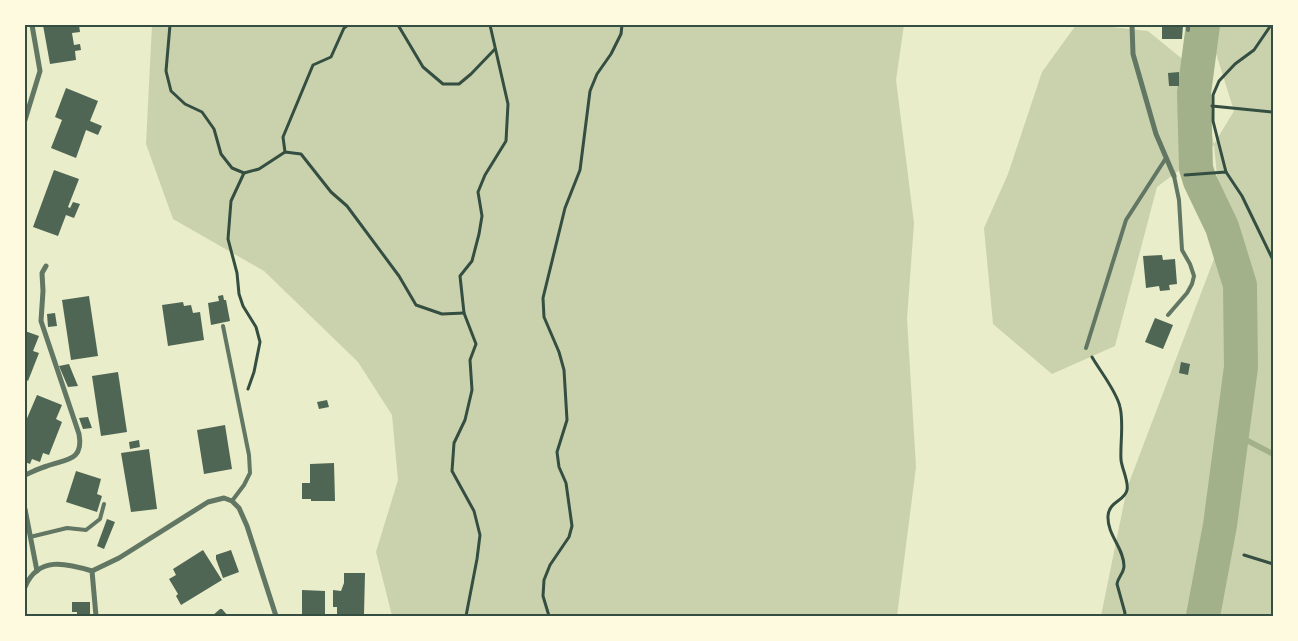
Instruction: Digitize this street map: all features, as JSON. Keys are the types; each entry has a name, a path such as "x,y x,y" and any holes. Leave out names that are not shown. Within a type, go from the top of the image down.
{"street":[{"path":"25,120 40,71 32,25"},
{"path":"1132,25 1133,54 1156,134 1174,176"},
{"path":"25,475 73,459 81,444 41,321 42,272 46,266"},
{"path":"25,587 32,575 51,565 61,563 92,572 119,558 208,502 224,498 232,501 239,508 248,526 276,616"},
{"path":"25,509 37,571"},
{"path":"92,572 96,616"}],"lane":[{"path":"1086,348 1126,220 1166,158"},
{"path":"1168,314 1187,293 1194,276 1182,250 1180,200 1174,176"},
{"path":"223,326 249,456 250,473 232,501"},
{"path":"30,537 67,528 86,530 100,519 104,504"}],"path":[{"path":"170,25 166,71 171,91 185,104 202,112 214,129 221,154 232,168 244,173 259,169 285,152 300,154 332,192 347,206 399,276 416,304 442,314 464,314"},
{"path":"285,152 284,137 313,65 332,57 344,28 348,25"},
{"path":"398,25 423,67 443,84 459,84 496,49"},
{"path":"466,616 478,559 480,535 474,511 452,471 454,443 465,420 472,390 470,360 476,344 464,314 460,276 472,261 479,234 482,216 478,192 485,175 506,141 508,104 490,25"},
{"path":"549,616 543,596 544,580 550,565 569,537 572,526 566,483 559,467 557,452 567,420 564,370 559,352 544,316 543,298 565,208 580,170 590,91 597,74 612,54 621,34 622,25"},
{"path":"1272,25 1254,50 1235,64 1219,81 1213,96 1212,106 1213,121 1226,172 1242,196 1273,260"},
{"path":"1212,106 1273,112"},
{"path":"1196,174 1226,172"},
{"path":"239,405 247,392 254,372 260,342 256,327 243,306 239,294 228,239 231,201 244,173"},
{"path":"1086,348 1120,406 1122,471 1127,483 1127,490 1124,496 1112,505 1108,515 1110,531 1117,541 1124,564 1124,570 1117,584 1125,613 1124,616"},
{"path":"1244,556 1273,564"}],"green space":[{"path":"152,25 904,25 896,80 914,223 907,319 916,467 897,616 392,616 376,552 398,480 392,415 358,362 264,271 173,219 146,144"},
{"path":"1076,25 1148,31 1197,71 1214,144 1234,111 1215,50 1194,25 1273,25 1273,616 1101,616 1127,488 1217,251 1222,227 1214,145 1196,168 1182,168 1157,187 1115,346 1052,374 993,324 984,228 1008,174 1042,72"}],"building":[{"path":"43,25 79,25 80,32 72,33 74,45 80,44 81,50 75,51 76,60 50,64"},
{"path":"1162,25 1183,25 1182,39 1162,39"},
{"path":"1179,72 1179,86 1169,86 1168,73"},
{"path":"66,88 98,101 90,121 102,126 98,135 86,130 76,158 51,148 62,120 55,117"},
{"path":"54,170 79,179 68,207 70,208 73,202 80,204 74,218 66,215 58,236 33,227"},
{"path":"1162,255 1163,260 1175,259 1177,284 1169,285 1170,290 1160,291 1159,286 1146,288 1143,256"},
{"path":"223,295 224,300 226,300 230,321 211,325 208,303 219,301 218,296"},
{"path":"89,296 98,356 71,360 62,300"},
{"path":"183,302 184,306 191,305 193,313 200,312 204,340 168,346 162,305"},
{"path":"55,313 57,326 48,327 47,314"},
{"path":"1155,318 1173,325 1163,349 1145,342"},
{"path":"25,331 39,336 33,351 39,353 28,381 25,379"},
{"path":"1181,362 1190,364 1188,375 1179,373"},
{"path":"69,364 78,386 68,387 59,366"},
{"path":"118,372 127,432 101,436 92,376"},
{"path":"37,395 62,405 56,419 62,422 49,455 43,453 40,462 32,459 30,464 25,462 25,423"},
{"path":"327,400 329,407 319,409 317,402"},
{"path":"88,417 92,428 83,429 79,418"},
{"path":"225,425 232,469 204,474 197,430"},
{"path":"139,440 140,447 130,449 129,442"},
{"path":"149,449 157,509 131,512 121,453"},
{"path":"334,463 335,501 302,499 302,483 310,483 310,464"},
{"path":"76,471 101,479 97,494 102,496 97,512 66,502"},
{"path":"107,519 115,522 104,549 97,546"},
{"path":"203,550 222,580 181,605 176,596 178,594 169,579 176,575 173,569"},
{"path":"231,550 239,572 223,578 216,555"},
{"path":"344,573 365,573 364,614 337,616 337,607 333,607 333,590 341,591 344,583"},
{"path":"302,590 325,591 325,616 302,616"},
{"path":"72,602 90,602 90,616 77,616 77,612 72,612"},
{"path":"220,609 228,616 212,616"}],"waterway":[{"path":"1203,25 1194,93 1196,168 1200,181 1222,227 1240,285 1241,367 1220,525 1203,616"},
{"path":"1231,432 1273,454"}]}
